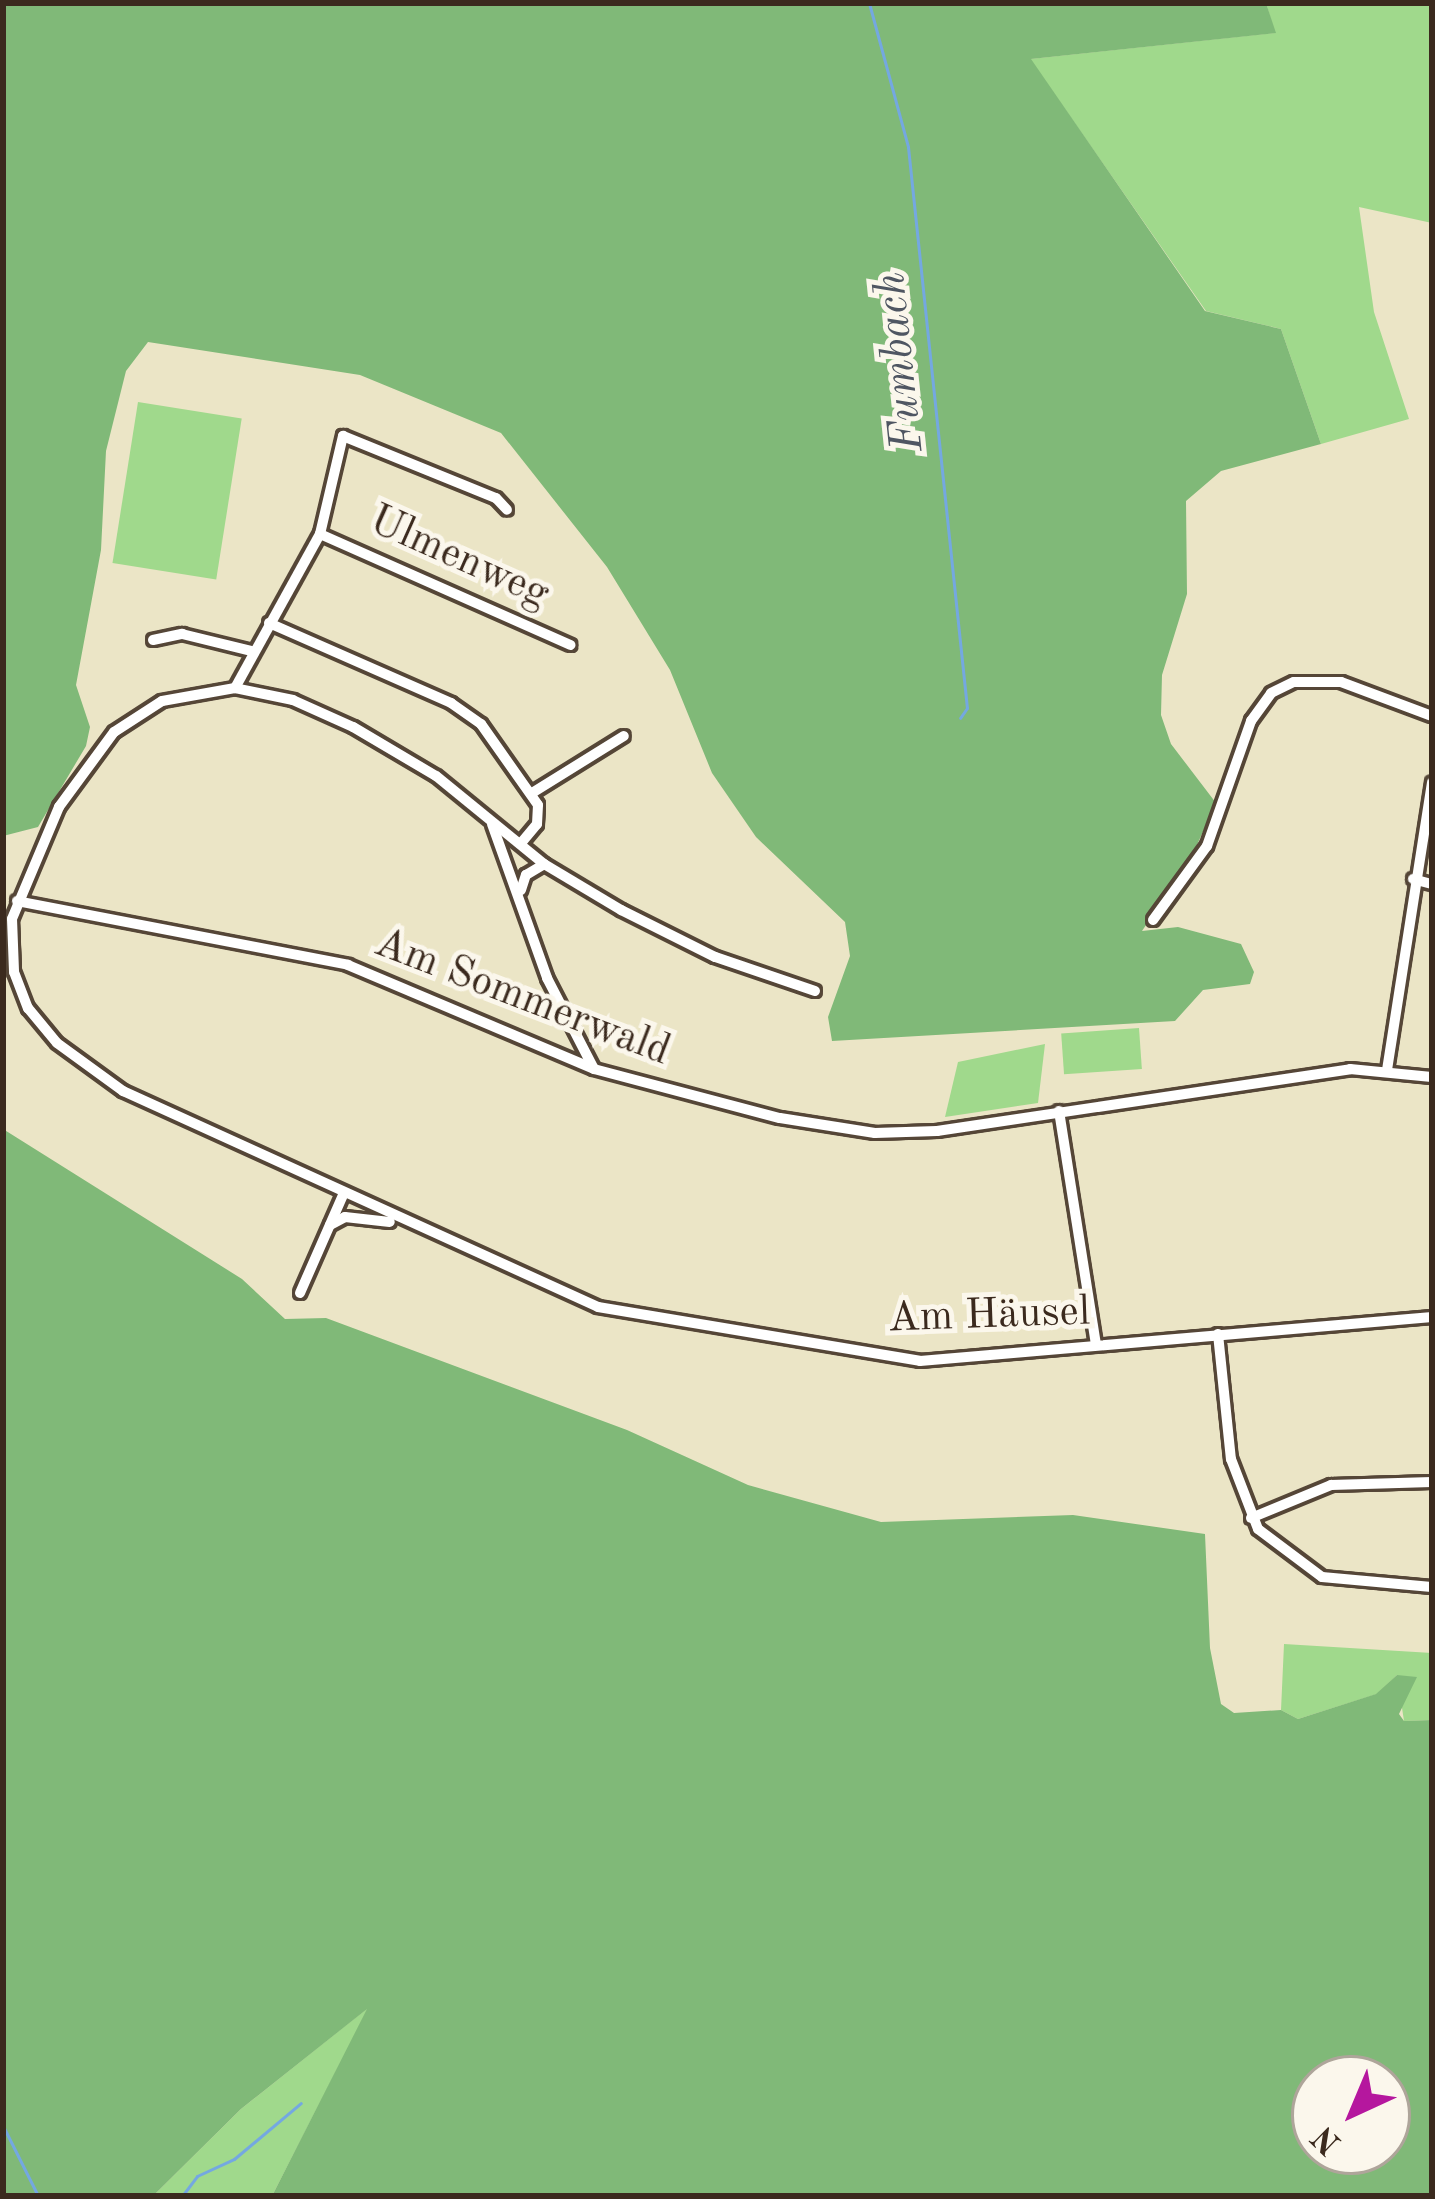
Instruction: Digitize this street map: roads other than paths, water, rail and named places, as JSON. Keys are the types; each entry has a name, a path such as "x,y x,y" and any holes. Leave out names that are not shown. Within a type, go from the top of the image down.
{"street":[{"path":"236,688 320,534 335,449 346,434 496,498 508,510"},
{"name":"Ulmenweg","path":"320,534 571,645"},
{"path":"269,623 469,714 532,793 539,818 520,844"},
{"path":"153,640 182,634 253,651"},
{"path":"1154,920 1207,846 1251,721 1271,693 1294,682 1341,682 1432,716"},
{"path":"16,902 59,807 114,732 162,701 236,688 292,700 352,727 488,818 544,864 682,943 815,991"},
{"path":"532,793 624,736"},
{"path":"1387,1070 1413,879 1432,783"},
{"path":"488,818 520,890 547,978 594,1069"},
{"path":"520,890 526,875 544,864"},
{"path":"1413,879 1432,884"},
{"name":"Am Sommerwald","path":"16,902 349,965 594,1069 759,1113 875,1133 1387,1070 1432,1077"},
{"name":"Am Häusel","path":"16,902 14,972 28,1008 57,1043 150,1106 598,1306 888,1357 1096,1346 1432,1317"},
{"path":"1059,1111 1096,1346"},
{"path":"299,1294 343,1195"},
{"name":"Am Häusel","path":"330,1225 365,1216 422,1231"},
{"path":"1218,1334 1231,1459 1251,1518 1283,1553 1322,1577 1432,1587"},
{"path":"1251,1518 1331,1485 1432,1482"}],"waterway":[{"name":"Fumbach","path":"869,3 908,147 967,708 960,718"},
{"path":"182,2196 197,2176 234,2159 301,2103"},
{"path":"3,2126 38,2196"}]}
